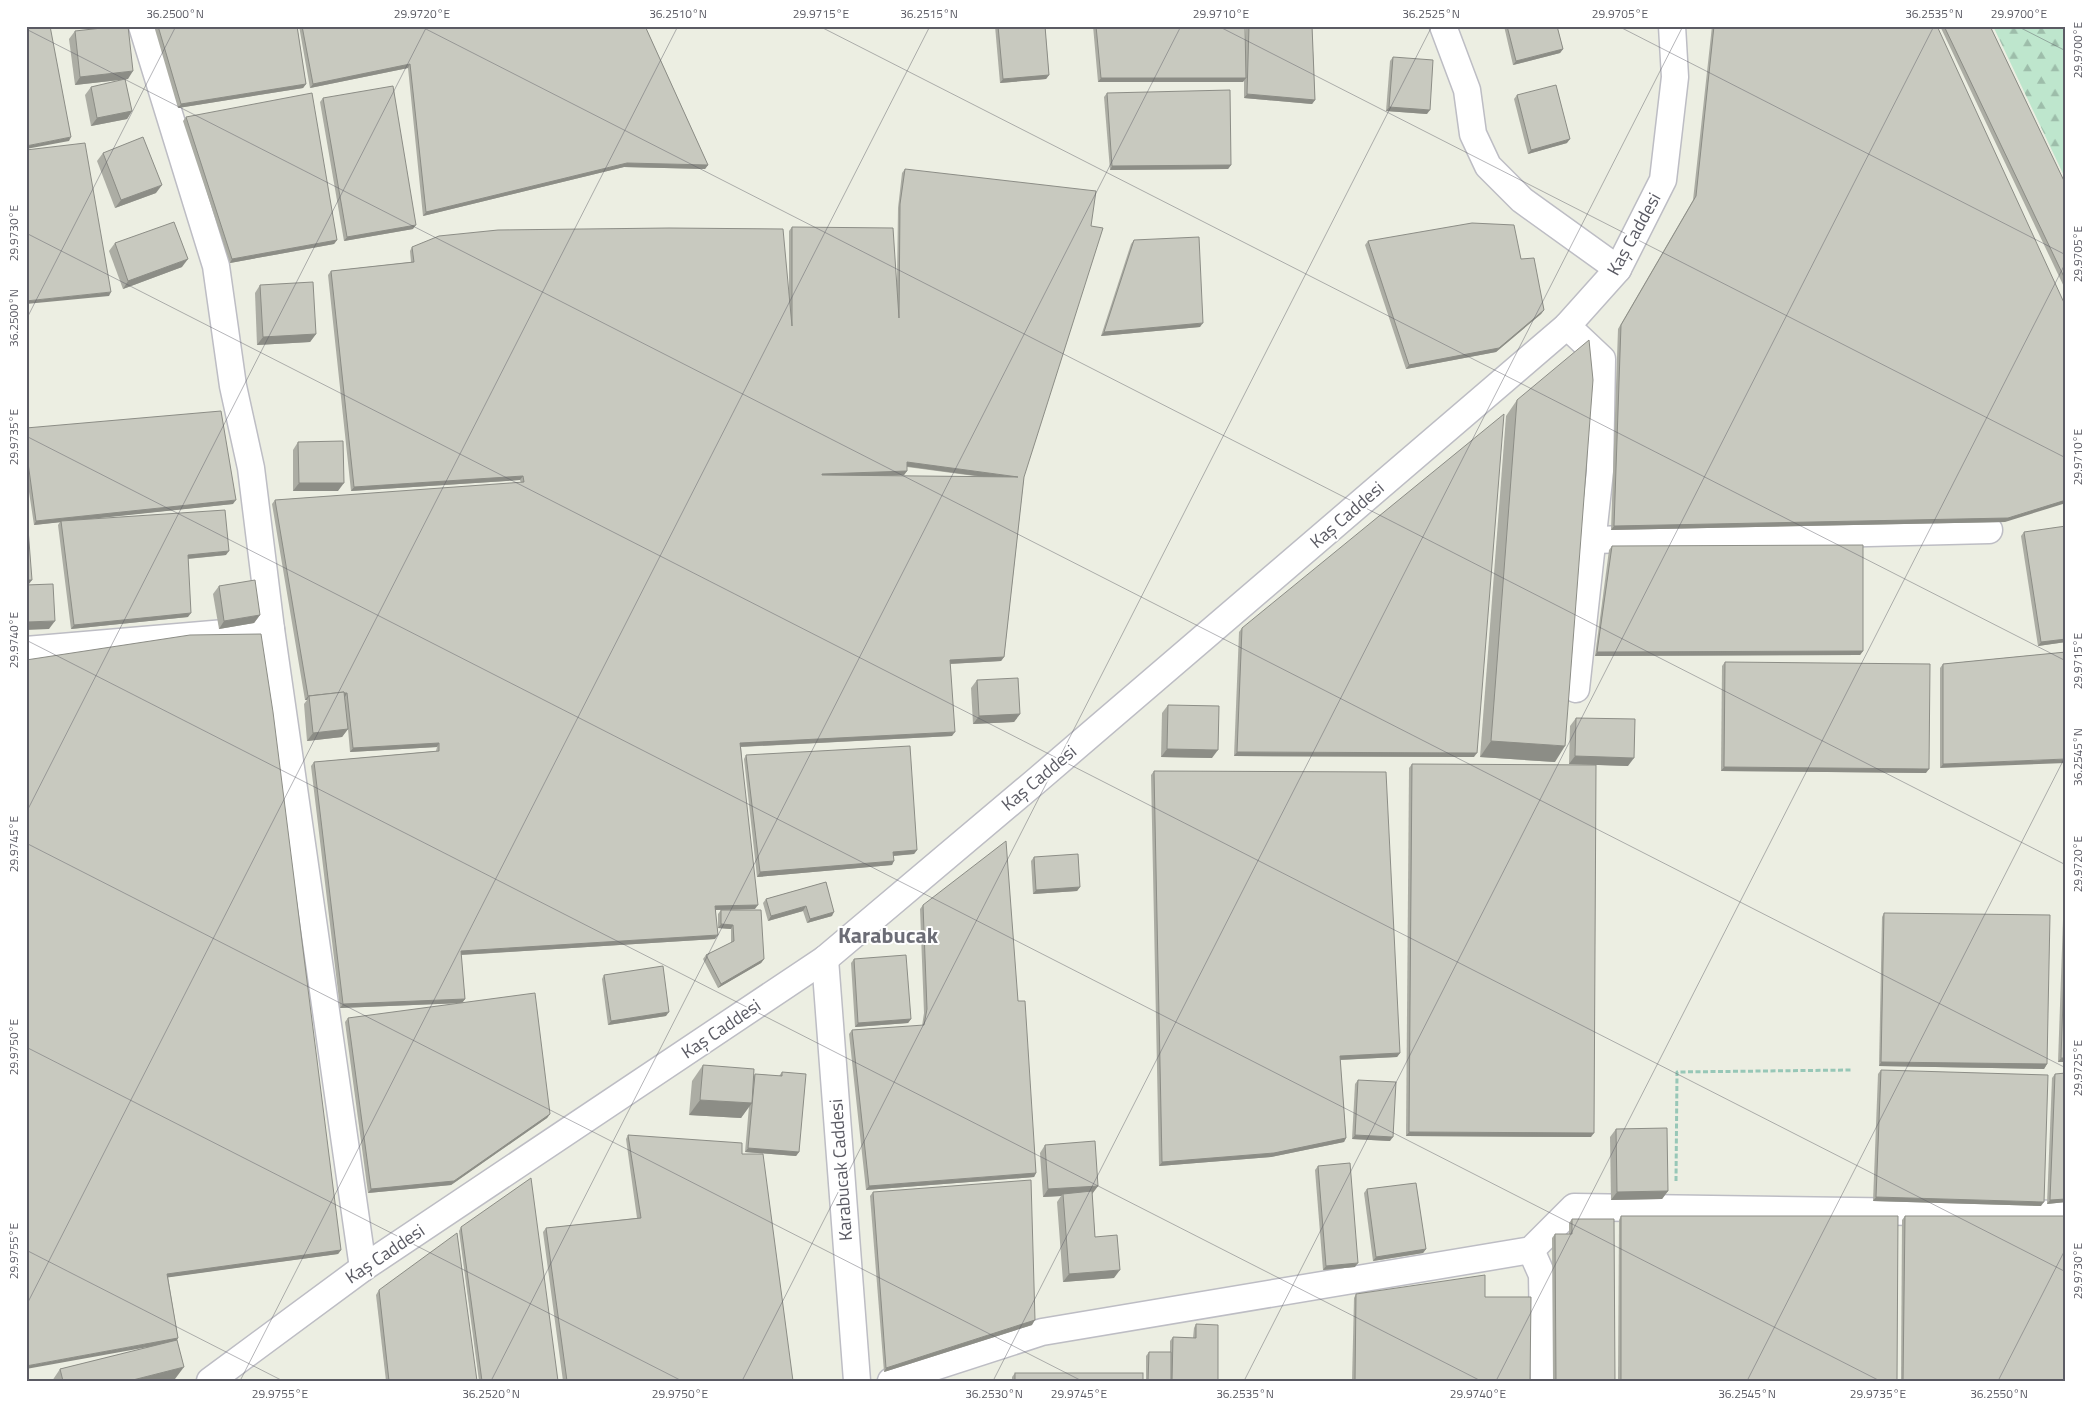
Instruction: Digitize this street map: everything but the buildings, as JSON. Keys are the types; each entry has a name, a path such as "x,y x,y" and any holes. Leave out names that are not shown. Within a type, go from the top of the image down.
{"street":[{"path":"142,26 216,266 234,386 251,468 271,629 363,1268"},
{"path":"1443,26 1467,90 1473,134 1488,166 1522,200 1618,269"},
{"name":"Kaş Caddesi","path":"210,1381 363,1268 825,959 1028,788 1567,326 1618,269 1663,180 1675,77 1672,26"},
{"path":"1567,326 1602,359 1600,471 1576,689"},
{"path":"1592,540 1989,530"},
{"path":"26,650 271,629"},
{"name":"Karabucak Caddesi","path":"825,959 857,1381"},
{"path":"891,1381 1042,1332 1531,1250 1574,1207 2066,1214"},
{"path":"1531,1250 1542,1275 1544,1381"}],"path":[{"path":"1676,1208 1676,1072 1851,1070"}],"green space":[{"path":"1993,26 2066,26 2066,180"}],"district":[{"name":"Karabucak","path":"888,935"}]}
